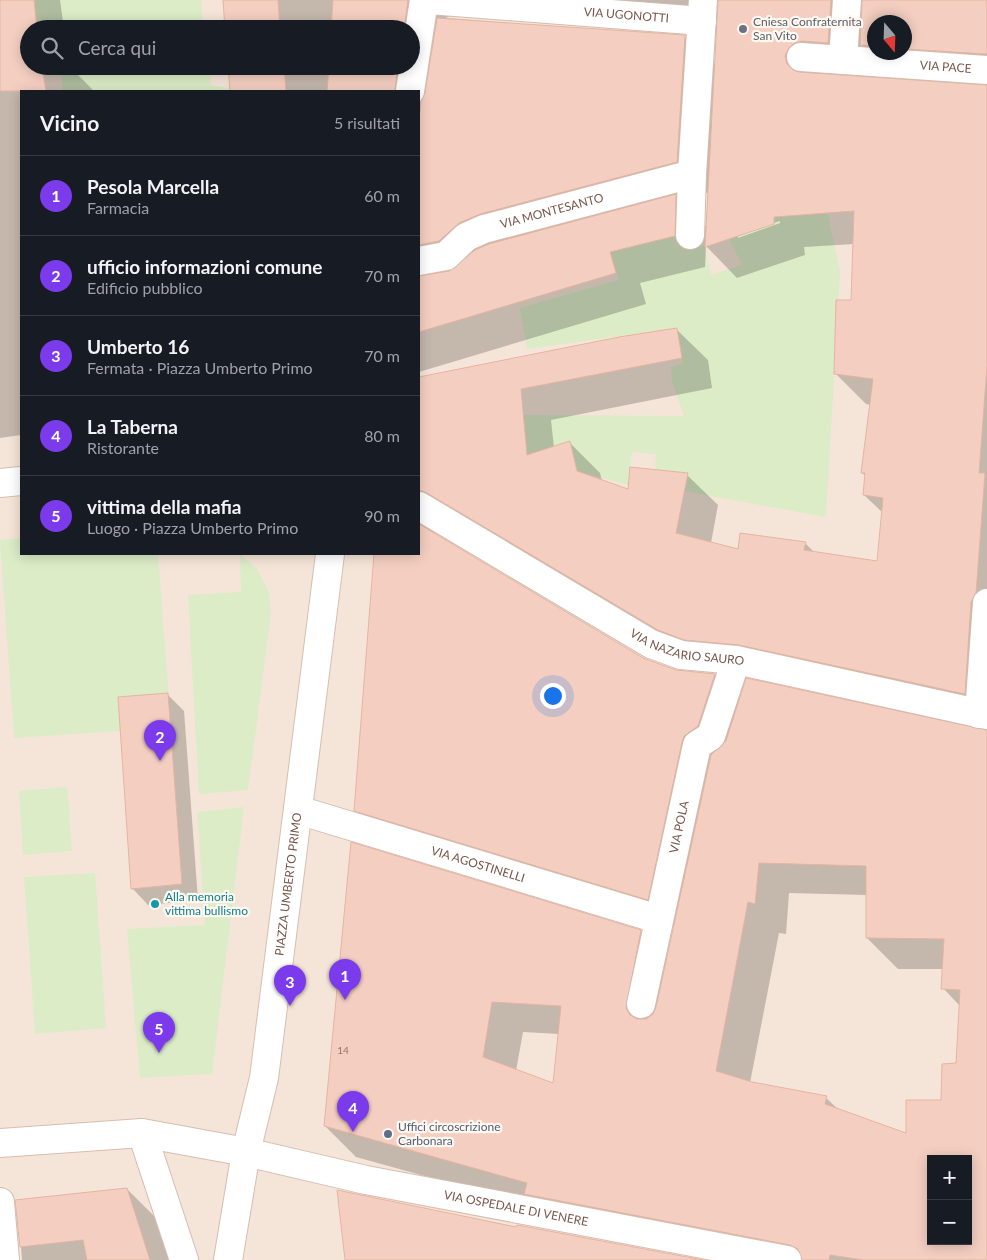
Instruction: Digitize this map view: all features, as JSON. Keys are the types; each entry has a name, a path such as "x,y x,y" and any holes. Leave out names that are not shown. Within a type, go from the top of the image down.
{"street":[{"path":"420,26 424,0"},
{"name":"VIA UGONOTTI","path":"429,0 703,11 692,174 690,235"},
{"path":"843,60 847,0"},
{"name":"VIA PACE","path":"801,57 987,70"},
{"path":"410,90 412,75"},
{"name":"VIA MONTESANTO","path":"420,261 446,256 466,237 484,229 692,174"},
{"path":"0,484 20,481"},
{"name":"VIA NAZARIO SAURO","path":"420,507 651,644 681,655 736,660 983,714"},
{"name":"PIAZZA UMBERTO PRIMO","path":"228,1260 246,1152 264,1078 298,810 323,561"},
{"path":"983,714 987,603"},
{"name":"VIA POLA","path":"641,1004 698,745 711,736 736,660"},
{"name":"VIA AGOSTINELLI","path":"298,810 658,920"},
{"path":"142,1133 184,1260"},
{"path":"0,1143 142,1133 246,1152"},
{"name":"VIA OSPEDALE DI VENERE","path":"246,1152 366,1180 788,1260"},
{"path":"0,1202 6,1260"}],"shaded area":[{"path":"0,0 987,0 987,1260 0,1260"}],"green space":[{"path":"34,0 201,0 203,20 36,20"},
{"path":"62,75 210,75 211,85 240,90 62,90"},
{"path":"778,197 826,205 840,272 826,517 684,491 655,470 656,454 632,452 628,485 577,471 569,441 519,458 523,432 523,415 684,416 672,381 671,367 683,364 677,328 527,349 520,308 619,280 610,252 649,227 676,219 683,249 704,245 711,275 742,265 729,239 774,224"},
{"path":"20,538 20,555 158,555 169,701 168,693 120,731 14,738 0,540"},
{"path":"240,555 257,569 269,592 271,613 248,790 199,794 188,595 241,592"},
{"path":"67,787 72,851 23,855 19,791"},
{"path":"244,807 212,1074 140,1078 127,929 205,925 197,812"},
{"path":"95,873 106,1028 35,1034 24,877"}],"building":[{"path":"0,0 34,0 36,20 20,20 20,75 43,75 46,90 0,91"},
{"path":"223,0 278,0 279,20 224,20"},
{"path":"333,0 408,0 405,20 332,20"},
{"path":"718,0 831,0 828,43 802,41 794,43 788,49 785,56 787,64 793,70 799,72 987,85 987,366 979,473 985,473 976,593 971,602 965,694 739,645 684,640 658,630 420,490 420,377 619,337 677,328 682,358 521,389 527,455 570,441 577,471 628,489 630,467 688,473 676,533 738,549 740,533 806,542 804,550 877,561 883,498 863,495 865,473 861,473 873,379 834,374 836,300 851,300 854,211 774,217 774,224 705,247"},
{"path":"862,0 987,0 987,54 912,49 912,15 867,15 867,46 860,45"},
{"path":"437,18 685,35 677,162 480,214 459,223 439,241 420,245 420,110 421,101 425,93"},
{"path":"229,75 285,75 286,90 230,90"},
{"path":"328,75 397,75 395,90 327,90"},
{"path":"676,194 675,236 610,252 616,273 420,332 420,276 449,271 475,250 489,244"},
{"path":"420,525 643,658 676,670 715,674 698,726 684,736 682,742 648,900 354,811 374,555 420,555"},
{"path":"746,678 987,730 987,1260 863,1260 830,1255 829,1260 802,1260 798,1249 790,1245 524,1194 527,1183 324,1126 351,842 641,930 626,1008 630,1015 637,1019 646,1019 653,1014 656,1007 711,755 726,741","holes":["759,863 866,866 866,938 944,939 941,989 960,990 956,1063 942,1064 941,1100 906,1100 906,1133 825,1104 827,1096 752,1082 716,1071 748,902 755,904","492,1002 561,1006 553,1083 483,1057"]},
{"path":"168,693 182,884 131,889 118,697"},
{"path":"127,1188 150,1260 87,1260 83,1240 20,1247 15,1200"},
{"path":"337,1190 516,1227 517,1225 703,1260 345,1260"}],"place":[{"name":"Cniesa Confraternita San Vito","path":"743,29"},
{"name":"ufficio informazioni comune","path":"160,761"},
{"name":"Alla memoria vittima bullismo","path":"155,904"},
{"name":"Pesola Marcella","path":"345,1000"},
{"name":"Umberto 16","path":"290,1006"},
{"name":"vittima della mafia","path":"159,1053"},
{"name":"La Taberna","path":"353,1132"},
{"name":"Uffici circoscrizione Carbonara","path":"388,1134"}]}
